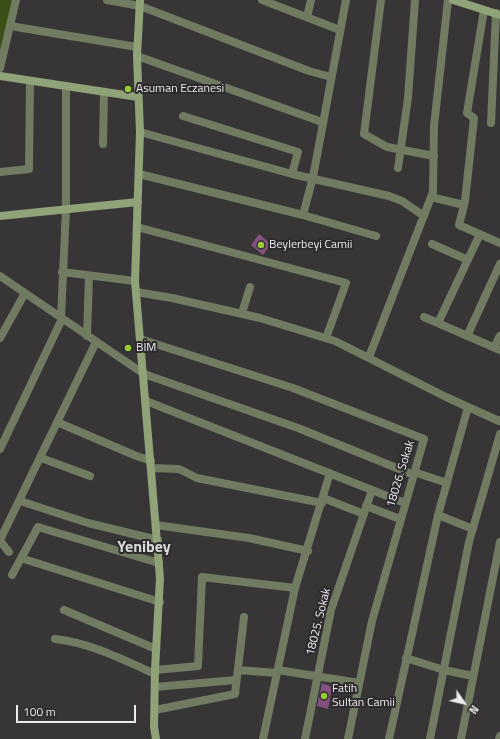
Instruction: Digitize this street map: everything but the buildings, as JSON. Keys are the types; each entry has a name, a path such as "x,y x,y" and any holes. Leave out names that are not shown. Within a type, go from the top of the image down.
{"main road":[{"path":"453,0 498,14"},
{"path":"140,3 137,47 140,132 134,281 144,374 158,540 160,602 155,672 154,727 156,739"},
{"path":"0,76 138,97"},
{"path":"0,216 138,202"}],"street":[{"path":"0,68 16,0"},
{"path":"107,0 140,3 309,71 331,77"},
{"path":"262,0 340,30"},
{"path":"307,17 311,0"},
{"path":"303,215 313,177 322,122 346,0"},
{"path":"381,0 364,134 386,147 434,156"},
{"path":"398,168 408,98 414,0"},
{"path":"369,357 433,192 434,126 448,0"},
{"path":"484,10 467,113 474,118 464,205 459,225 500,243"},
{"path":"492,123 498,14"},
{"path":"10,26 137,47"},
{"path":"137,56 322,122"},
{"path":"0,172 29,169 30,80"},
{"path":"0,449 61,319 66,209 66,86"},
{"path":"103,144 104,92"},
{"path":"183,116 298,152 292,174"},
{"path":"140,132 292,174 313,177 389,196 402,201 424,216"},
{"path":"139,174 303,215 376,236"},
{"path":"431,198 464,205"},
{"path":"137,227 346,283 326,338"},
{"path":"438,323 480,234"},
{"path":"432,244 468,260"},
{"path":"467,336 500,264"},
{"path":"62,272 134,281"},
{"path":"0,276 61,319 144,374 298,428 414,474 447,483"},
{"path":"87,336 89,276"},
{"path":"242,313 250,287"},
{"path":"136,292 242,313 326,338 369,357 500,422"},
{"path":"0,338 25,293"},
{"path":"424,317 497,349 500,336"},
{"name":"18026. Sokak","path":"140,339 293,388 424,439 372,621 348,739"},
{"path":"10,552 0,540 96,342"},
{"path":"146,400 405,503"},
{"path":"389,739 438,515 468,407"},
{"path":"57,422 152,464 178,470 197,478 322,500 400,519"},
{"path":"430,739 473,529 498,446 500,434"},
{"path":"41,458 90,476"},
{"path":"264,739 296,588 330,473"},
{"name":"18025. Sokak","path":"305,739 331,610 372,490"},
{"path":"20,501 88,524 158,540"},
{"path":"438,515 473,529"},
{"path":"156,525 249,538 308,550"},
{"path":"12,575 38,527 159,563"},
{"path":"461,739 500,542"},
{"path":"27,560 160,602"},
{"path":"55,639 75,641 155,672 198,666 202,577 296,588"},
{"path":"64,610 156,650"},
{"path":"155,710 235,694 244,617"},
{"path":"406,658 444,670 473,676"},
{"path":"238,670 277,672 359,683"},
{"path":"155,687 236,680"}],"green space":[{"path":"0,0 13,0 0,51"}],"place":[{"name":"Asuman Eczanesi","path":"128,89"},
{"name":"Beylerbeyi Camii","path":"261,245"},
{"name":"BİM","path":"128,348"},
{"name":"Fatih Sultan Camii","path":"324,696"}],"district":[{"name":"Yenibey","path":"144,548"}]}
